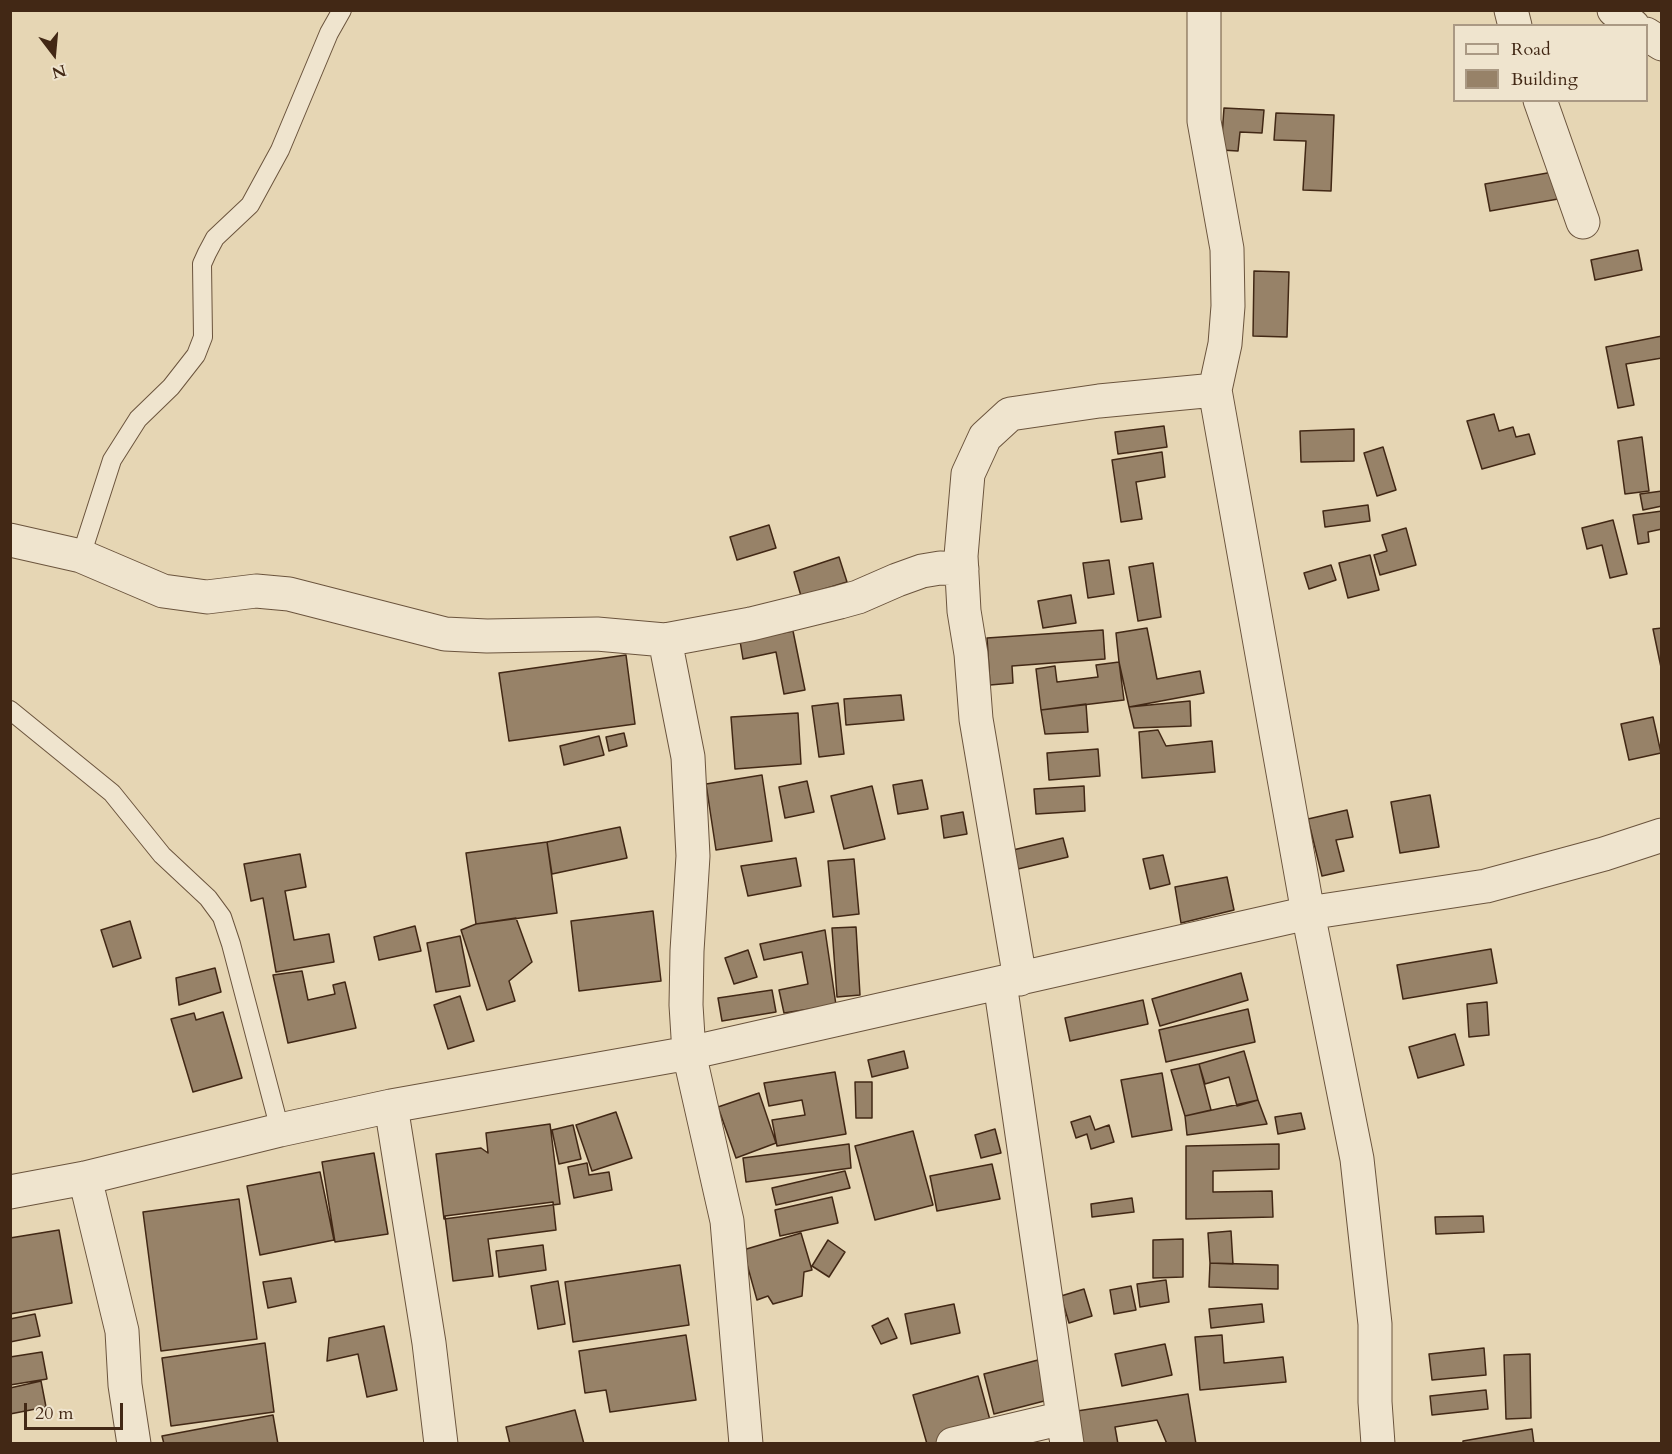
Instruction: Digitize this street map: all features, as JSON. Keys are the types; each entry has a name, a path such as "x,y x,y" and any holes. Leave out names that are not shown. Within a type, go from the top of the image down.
{"street":[{"path":"1204,10 1204,121 1227,249 1228,306 1225,344 1215,390 1308,913 1357,1159 1375,1324 1375,1402 1378,1443"},
{"path":"1614,10 1631,24"},
{"path":"1648,35 1662,44"},
{"path":"1541,102 1583,222"},
{"path":"953,1443 1065,1431 964,611 961,556 968,474 985,437 1010,414 1099,401 1215,390"},
{"path":"10,540 81,556 163,591 207,597 256,591 289,594 445,634 597,634 665,640 751,624 829,605 858,597 922,572 940,568 962,569"},
{"path":"665,640 688,757 693,856 687,983 689,1053 727,1221 746,1443"},
{"path":"10,1192 85,1178 280,1130 391,1106 689,1053 1308,913 1486,886 1604,854 1662,835"},
{"path":"391,1106 429,1343 441,1443"},
{"path":"85,1178 122,1331 125,1385 134,1443"}],"lane":[{"path":"81,556 112,460 138,419 171,387 196,355 203,337 202,264 215,238 250,205 280,150 329,33 342,10"},
{"path":"10,710 112,793 162,855 208,898 222,917 280,1130"}],"building":[{"path":"1224,108 1264,110 1262,133 1240,132 1238,151 1221,150"},
{"path":"1276,113 1334,115 1331,191 1303,190 1306,141 1274,140"},
{"path":"1553,172 1558,199 1490,211 1485,184"},
{"path":"1638,250 1642,270 1595,280 1591,260"},
{"path":"1254,271 1289,272 1287,337 1253,336"},
{"path":"1662,336 1662,358 1626,364 1634,405 1618,408 1606,347"},
{"path":"1494,414 1499,431 1513,427 1516,437 1529,434 1535,454 1482,469 1467,421"},
{"path":"1164,426 1167,447 1118,454 1115,432"},
{"path":"1354,429 1354,461 1301,462 1300,431"},
{"path":"1642,437 1649,491 1625,494 1618,441"},
{"path":"1383,447 1396,490 1377,496 1364,453"},
{"path":"1162,452 1165,477 1136,482 1142,519 1121,522 1112,460"},
{"path":"1662,491 1662,506 1643,510 1640,494"},
{"path":"1368,505 1370,521 1325,527 1323,511"},
{"path":"1662,511 1662,529 1648,532 1649,542 1638,544 1633,515"},
{"path":"1613,520 1627,574 1610,578 1602,545 1587,549 1582,528"},
{"path":"769,525 776,548 737,560 730,537"},
{"path":"1406,528 1416,565 1380,575 1374,555 1387,551 1382,535"},
{"path":"1370,555 1379,590 1348,598 1339,563"},
{"path":"839,557 847,582 801,596 794,572"},
{"path":"1109,560 1114,594 1088,598 1083,563"},
{"path":"1153,563 1161,617 1138,621 1129,567"},
{"path":"1331,565 1336,580 1309,589 1304,573"},
{"path":"1071,595 1076,623 1043,628 1038,601"},
{"path":"1147,628 1157,679 1200,671 1204,693 1129,707 1119,662 1116,633"},
{"path":"1662,628 1662,672 1653,629"},
{"path":"1103,630 1105,659 1012,666 1013,683 990,685 987,638"},
{"path":"793,631 805,690 784,694 776,652 743,659 740,641"},
{"path":"626,655 635,724 509,741 499,673"},
{"path":"1119,662 1124,700 1041,710 1036,669 1055,666 1057,682 1098,677 1096,665"},
{"path":"901,695 904,720 846,725 844,699"},
{"path":"1190,701 1191,726 1134,728 1129,707"},
{"path":"838,703 844,754 819,757 812,706"},
{"path":"1086,704 1088,732 1045,734 1041,710"},
{"path":"798,713 801,764 735,769 731,717"},
{"path":"1653,717 1661,753 1629,760 1621,724"},
{"path":"1158,730 1166,746 1212,741 1215,772 1142,778 1139,732"},
{"path":"624,733 627,746 609,751 606,737"},
{"path":"599,736 604,755 564,765 560,746"},
{"path":"1098,749 1100,776 1049,780 1047,753"},
{"path":"762,775 772,841 716,850 706,784"},
{"path":"922,780 928,809 898,814 893,785"},
{"path":"807,781 814,812 785,818 779,787"},
{"path":"872,786 885,839 844,849 831,796"},
{"path":"1084,786 1085,811 1036,814 1034,789"},
{"path":"1430,795 1439,847 1400,853 1391,802"},
{"path":"1347,810 1353,837 1336,840 1344,871 1322,876 1308,819"},
{"path":"963,812 967,834 944,838 941,816"},
{"path":"620,827 627,858 552,874 547,842"},
{"path":"1063,838 1068,857 1018,869 1013,850"},
{"path":"547,842 557,913 476,924 466,853"},
{"path":"300,854 306,887 285,891 294,940 329,934 334,962 276,972 263,898 251,901 244,864"},
{"path":"1163,855 1170,884 1150,889 1143,859"},
{"path":"796,858 801,886 748,896 741,866"},
{"path":"854,859 859,914 833,917 828,861"},
{"path":"1227,877 1234,910 1181,923 1175,887"},
{"path":"653,911 661,981 579,991 571,921"},
{"path":"516,918 532,962 509,981 515,1001 487,1010 461,930 476,924"},
{"path":"130,921 141,958 113,967 101,930"},
{"path":"415,926 421,951 379,960 374,937"},
{"path":"856,927 860,995 837,997 832,928"},
{"path":"825,930 836,1005 784,1013 779,990 808,984 802,952 764,960 760,944"},
{"path":"460,936 470,986 436,992 427,943"},
{"path":"1491,949 1497,983 1403,999 1397,965"},
{"path":"748,950 757,977 734,984 725,958"},
{"path":"215,968 221,992 179,1005 176,978"},
{"path":"302,971 308,1000 335,994 333,985 345,982 356,1028 288,1043 273,975"},
{"path":"1241,973 1248,1000 1160,1026 1152,999"},
{"path":"772,990 776,1012 722,1021 718,998"},
{"path":"460,996 474,1041 448,1049 434,1005"},
{"path":"1143,1000 1148,1024 1070,1041 1065,1018"},
{"path":"1487,1002 1489,1035 1469,1037 1467,1004"},
{"path":"1248,1009 1255,1042 1166,1062 1159,1030"},
{"path":"223,1012 242,1078 193,1092 171,1019 194,1013 196,1020"},
{"path":"1455,1034 1464,1065 1418,1078 1409,1047"},
{"path":"904,1051 908,1068 872,1077 868,1060"},
{"path":"1244,1051 1258,1100 1237,1106 1229,1077 1205,1084 1199,1064"},
{"path":"1199,1064 1211,1110 1185,1116 1171,1070"},
{"path":"835,1072 846,1134 777,1146 772,1120 805,1115 802,1100 769,1106 764,1083"},
{"path":"1162,1073 1172,1130 1132,1137 1121,1080"},
{"path":"855,1082 872,1082 872,1118 856,1118"},
{"path":"759,1093 776,1143 736,1158 718,1107"},
{"path":"1258,1100 1267,1124 1187,1135 1185,1116"},
{"path":"616,1112 632,1158 592,1171 576,1125"},
{"path":"1301,1113 1305,1129 1278,1134 1275,1117"},
{"path":"1090,1116 1095,1130 1109,1125 1114,1142 1091,1149 1087,1134 1076,1138 1071,1122"},
{"path":"550,1124 560,1204 444,1219 436,1154 481,1148 488,1153 486,1133"},
{"path":"573,1125 581,1159 559,1164 552,1130"},
{"path":"995,1129 1001,1153 981,1158 975,1135"},
{"path":"913,1131 933,1205 875,1220 855,1146"},
{"path":"849,1144 851,1168 746,1182 743,1158"},
{"path":"1279,1144 1279,1169 1213,1171 1213,1192 1272,1191 1273,1217 1186,1219 1186,1146"},
{"path":"374,1153 388,1234 335,1242 322,1162"},
{"path":"587,1163 589,1175 609,1172 612,1190 574,1198 568,1167"},
{"path":"992,1164 1000,1199 937,1211 930,1176"},
{"path":"845,1171 850,1188 776,1205 772,1188"},
{"path":"320,1172 334,1240 260,1255 247,1186"},
{"path":"832,1197 838,1223 780,1236 775,1210"},
{"path":"1132,1198 1134,1212 1092,1217 1091,1204"},
{"path":"239,1199 257,1339 161,1351 143,1212"},
{"path":"553,1202 556,1230 488,1239 493,1276 453,1281 445,1216"},
{"path":"1483,1216 1484,1232 1436,1234 1435,1217"},
{"path":"59,1230 72,1303 10,1314 10,1238"},
{"path":"1231,1231 1233,1264 1210,1263 1208,1233"},
{"path":"801,1233 812,1270 804,1272 802,1296 773,1304 768,1296 757,1300 743,1250"},
{"path":"1183,1239 1183,1277 1153,1278 1153,1240"},
{"path":"828,1240 845,1252 829,1277 812,1266"},
{"path":"543,1245 546,1270 499,1277 496,1251"},
{"path":"1210,1263 1278,1265 1278,1289 1209,1287"},
{"path":"680,1265 689,1325 573,1342 565,1282"},
{"path":"291,1278 296,1302 268,1308 263,1282"},
{"path":"1166,1280 1169,1302 1140,1307 1137,1284"},
{"path":"558,1281 565,1324 538,1329 531,1286"},
{"path":"1131,1286 1136,1310 1114,1314 1110,1290"},
{"path":"1084,1289 1092,1316 1069,1323 1061,1296"},
{"path":"954,1304 960,1333 911,1344 905,1314"},
{"path":"1262,1304 1264,1322 1211,1328 1209,1309"},
{"path":"35,1314 40,1336 10,1342 10,1319"},
{"path":"888,1318 897,1338 881,1344 872,1326"},
{"path":"384,1326 397,1390 367,1397 358,1354 327,1361 329,1338"},
{"path":"686,1335 696,1400 610,1412 606,1390 585,1393 579,1351"},
{"path":"1222,1335 1224,1363 1283,1357 1286,1382 1200,1390 1195,1337"},
{"path":"265,1343 274,1412 171,1426 162,1358"},
{"path":"1165,1344 1172,1375 1122,1386 1115,1354"},
{"path":"1484,1348 1486,1375 1432,1380 1429,1354"},
{"path":"42,1352 47,1379 10,1385 10,1357"},
{"path":"1530,1354 1531,1418 1506,1419 1504,1355"},
{"path":"1038,1360 1048,1400 994,1414 984,1374"},
{"path":"978,1376 993,1431 948,1444 927,1444 913,1395"},
{"path":"41,1381 46,1407 10,1414 10,1388"},
{"path":"1486,1390 1488,1409 1432,1415 1430,1396"},
{"path":"1188,1394 1196,1444 1167,1444 1157,1420 1115,1427 1118,1444 1082,1444 1077,1411"},
{"path":"575,1410 584,1444 510,1444 506,1427"},
{"path":"273,1415 278,1444 164,1444 162,1436"},
{"path":"1532,1429 1534,1444 1463,1444 1463,1441"}]}
